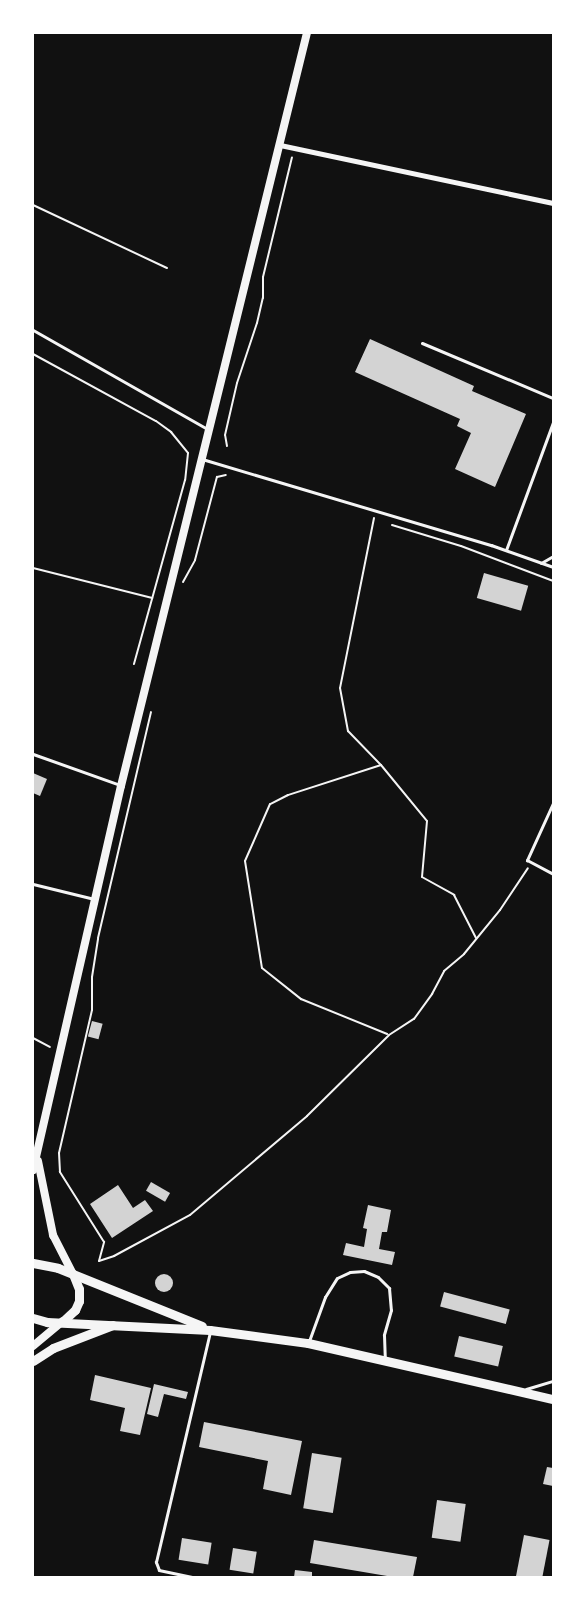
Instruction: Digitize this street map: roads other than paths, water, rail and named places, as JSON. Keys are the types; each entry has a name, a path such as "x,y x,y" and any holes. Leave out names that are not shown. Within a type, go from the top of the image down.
{"highway":[{"path":"33,1263 73,1274 210,1330"},
{"path":"62,1322 75,1310 79,1301 80,1289 73,1274"},
{"path":"33,1318 62,1322 118,1323 210,1330 308,1343 553,1399"},
{"path":"33,1361 53,1348 118,1323"}],"main road":[{"path":"33,1170 121,786 306,33"},
{"path":"37,1158 53,1235 73,1274"},
{"path":"33,1346 62,1322"}],"street":[{"path":"280,145 553,203"}],"lane":[{"path":"33,330 209,430"},
{"path":"422,343 553,398"},
{"path":"506,550 553,422"},
{"path":"202,459 376,510 553,567"},
{"path":"541,563 553,556"},
{"path":"33,754 121,786"},
{"path":"553,803 527,860 553,874"},
{"path":"33,884 95,900"},
{"path":"308,1343 319,1319 325,1297 337,1278 350,1272 364,1271 378,1277 389,1288 390,1310 384,1335 385,1360"},
{"path":"192,1577 159,1570 156,1562 210,1330"},
{"path":"520,1391 553,1381"}]}
